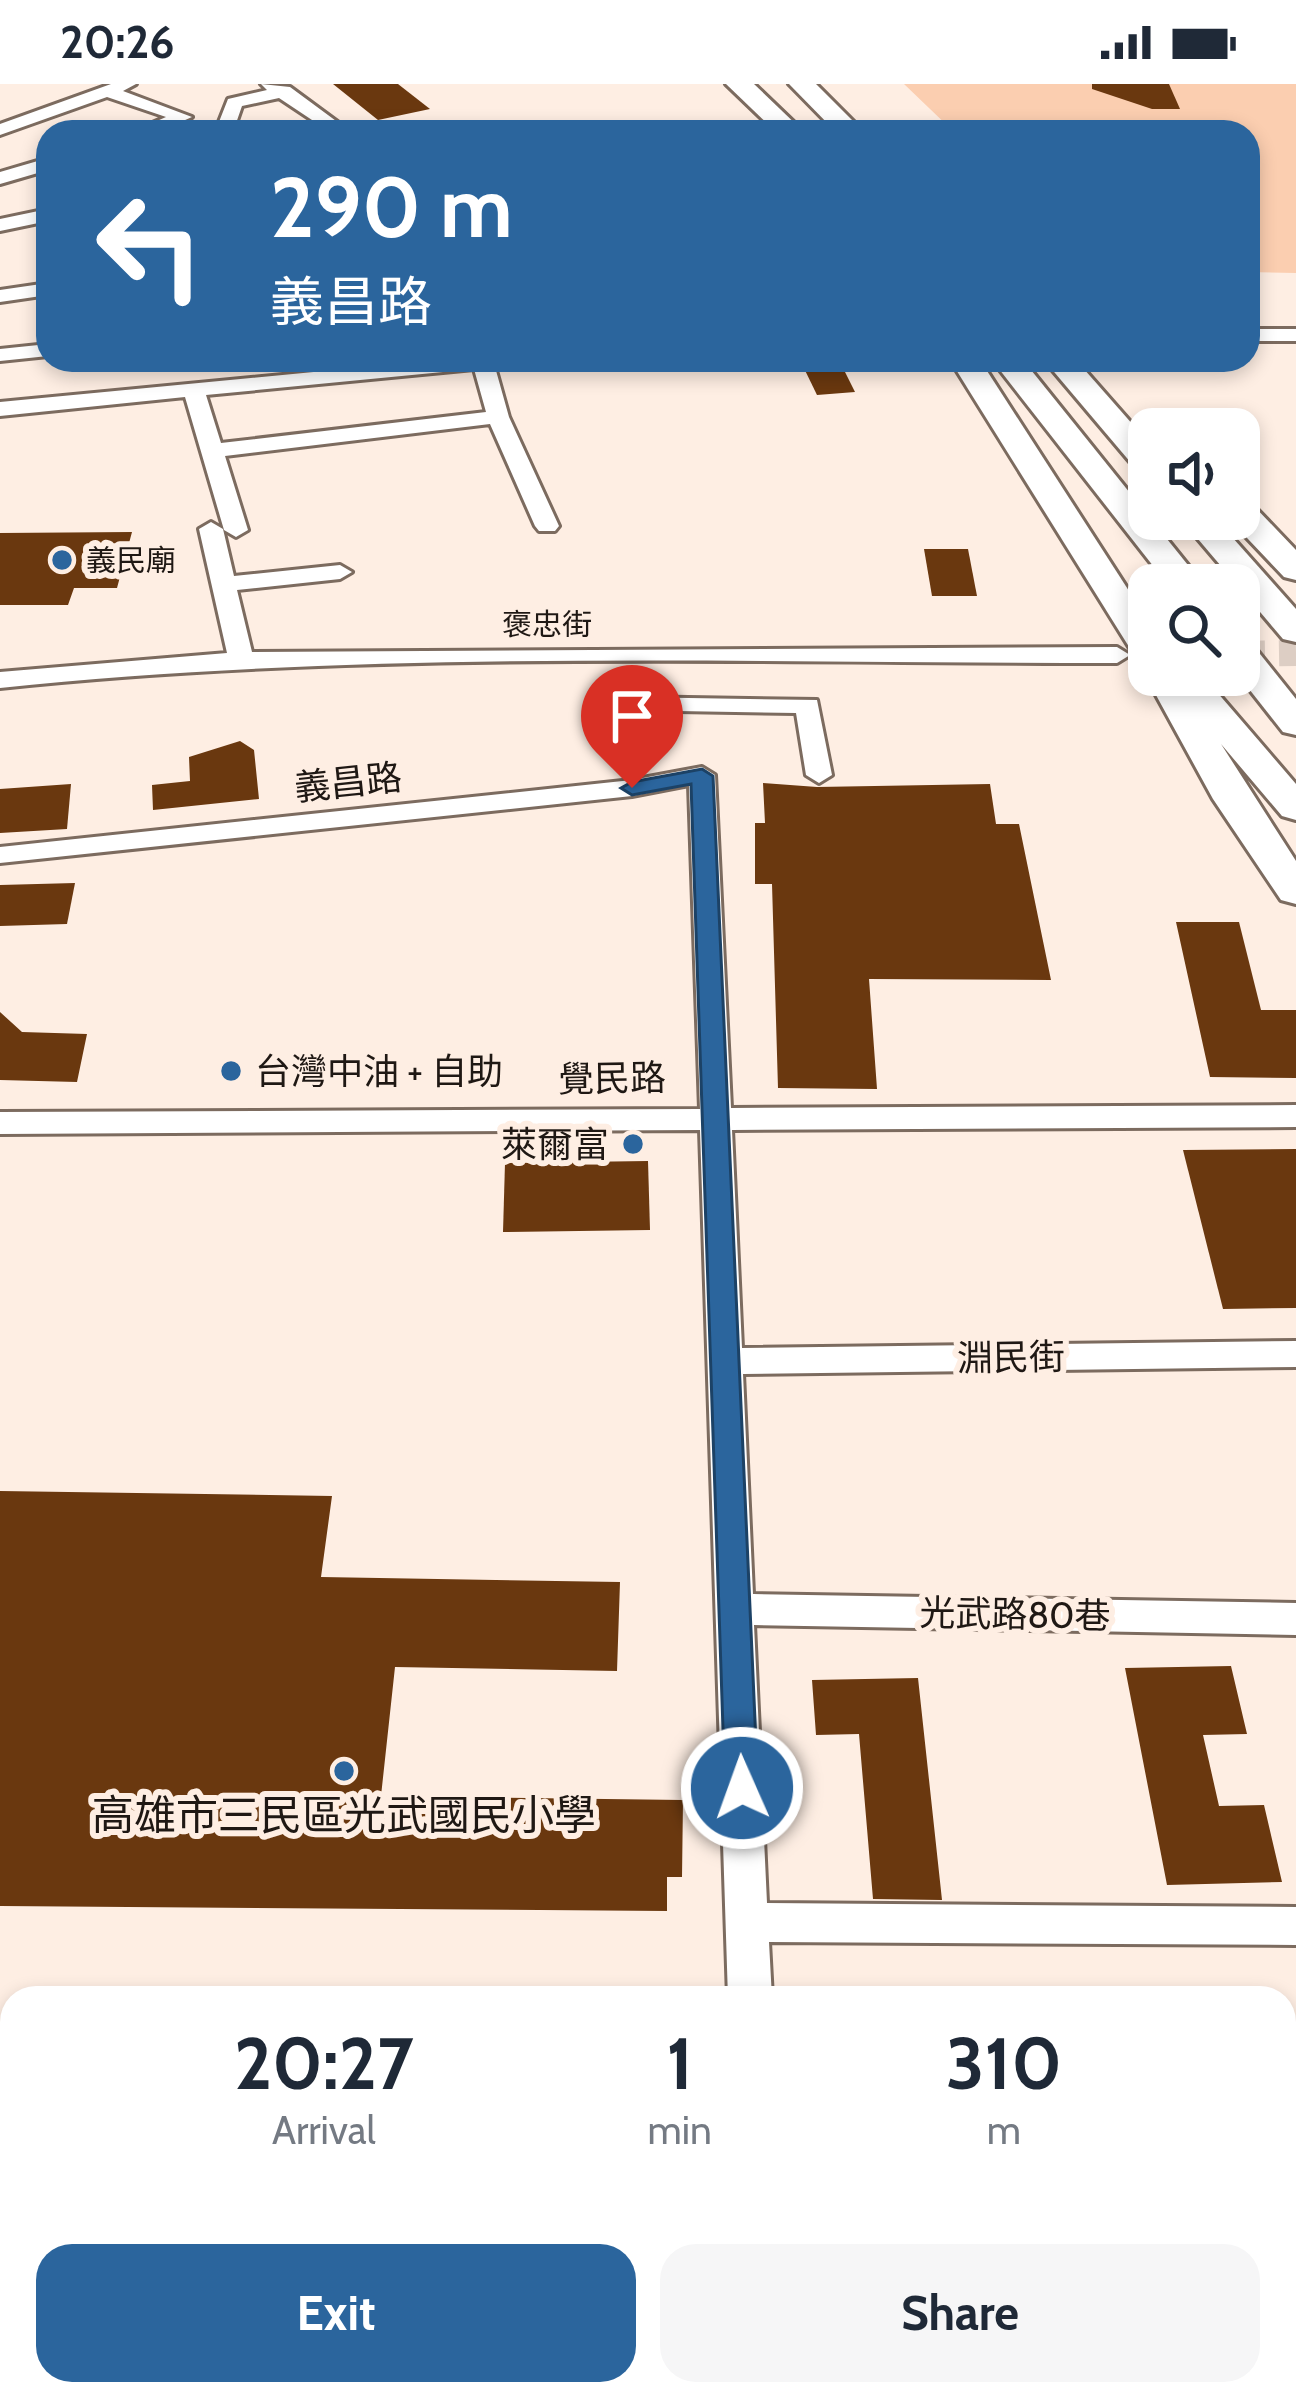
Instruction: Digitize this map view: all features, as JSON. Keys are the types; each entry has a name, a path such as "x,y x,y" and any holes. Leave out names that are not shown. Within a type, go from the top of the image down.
{"highway":[{"path":"739,84 778,120"},
{"path":"802,84 839,120"},
{"path":"972,372 1128,643"},
{"path":"1017,372 1169,564"},
{"path":"1069,372 1128,439"},
{"path":"1107,372 1141,408"},
{"path":"1260,532 1296,570"},
{"path":"1216,540 1296,632"},
{"path":"1260,679 1296,724"},
{"path":"1175,696 1233,799 1296,891"},
{"path":"1200,696 1296,808"}],"street":[{"path":"52,120 127,84"},
{"path":"228,120 234,103 277,88 324,120"},
{"path":"108,92 183,117 175,120"},
{"path":"0,102 36,122"},
{"path":"0,130 36,126"},
{"path":"0,178 36,168"},
{"path":"0,225 36,218"},
{"path":"0,296 36,292"},
{"path":"1260,335 1296,335"},
{"path":"0,355 36,351"},
{"path":"0,409 193,389 265,372"},
{"path":"492,372 498,417 547,526"},
{"path":"193,389 212,451 224,530 224,584 241,659"},
{"path":"212,451 498,417"},
{"path":"224,584 340,572"},
{"name":"褒忠街","path":"0,680 241,659 1128,643"},
{"path":"628,705 808,705 819,775"},
{"name":"義昌路","path":"0,855 632,788 702,776 716,1116"},
{"path":"716,1116 750,1986"},
{"name":"覺民路","path":"0,1123 1296,1116"},
{"name":"淵民街","path":"725,1361 1296,1354"},
{"name":"光武路80巷","path":"735,1609 1296,1619"},
{"path":"747,1922 1296,1926"}],"shaded area":[{"path":"904,84 1296,84 1296,273 1260,272 1260,120 942,120"}],"building":[{"path":"333,84 398,84 430,109 378,120"},
{"path":"1092,84 1169,84 1180,109 1152,109 1092,89"},
{"path":"806,372 845,372 855,392 817,395"},
{"name":"義民廟","path":"132,532 117,588 74,588 68,605 0,605 0,533"},
{"path":"924,549 968,549 977,596 932,596"},
{"path":"240,741 254,750 259,799 153,810 152,785 190,781 189,757"},
{"path":"763,783 817,787 990,784 996,824 1019,824 1051,980 869,979 877,1089 778,1088 772,884 755,884 755,823 765,823"},
{"path":"71,784 67,829 0,833 0,789"},
{"path":"75,883 67,924 0,926 0,885"},
{"path":"1176,922 1239,922 1261,1010 1296,1010 1296,1078 1210,1077"},
{"path":"0,1012 22,1032 87,1034 77,1082 0,1080"},
{"path":"1296,1149 1296,1308 1223,1309 1183,1150"},
{"path":"648,1161 650,1230 503,1232 505,1163"},
{"path":"0,1491 332,1496 321,1577 620,1582 617,1671 395,1667 381,1796 683,1800 682,1877 667,1877 667,1911 0,1906"},
{"path":"1231,1666 1247,1734 1203,1735 1219,1806 1264,1805 1282,1882 1167,1885 1125,1668"},
{"path":"918,1678 942,1900 873,1899 859,1734 816,1735 812,1680"}],"tunnel":[{"path":"1260,654 1296,653"}],"place":[{"name":"義民廟","path":"62,560"},
{"name":"台灣中油 + 自助","path":"231,1071"},
{"name":"萊爾富","path":"633,1144"},
{"name":"高雄市三民區光武國民小學","path":"344,1771"}],"route":[{"path":"632,788 702,776 742,1788"}]}
